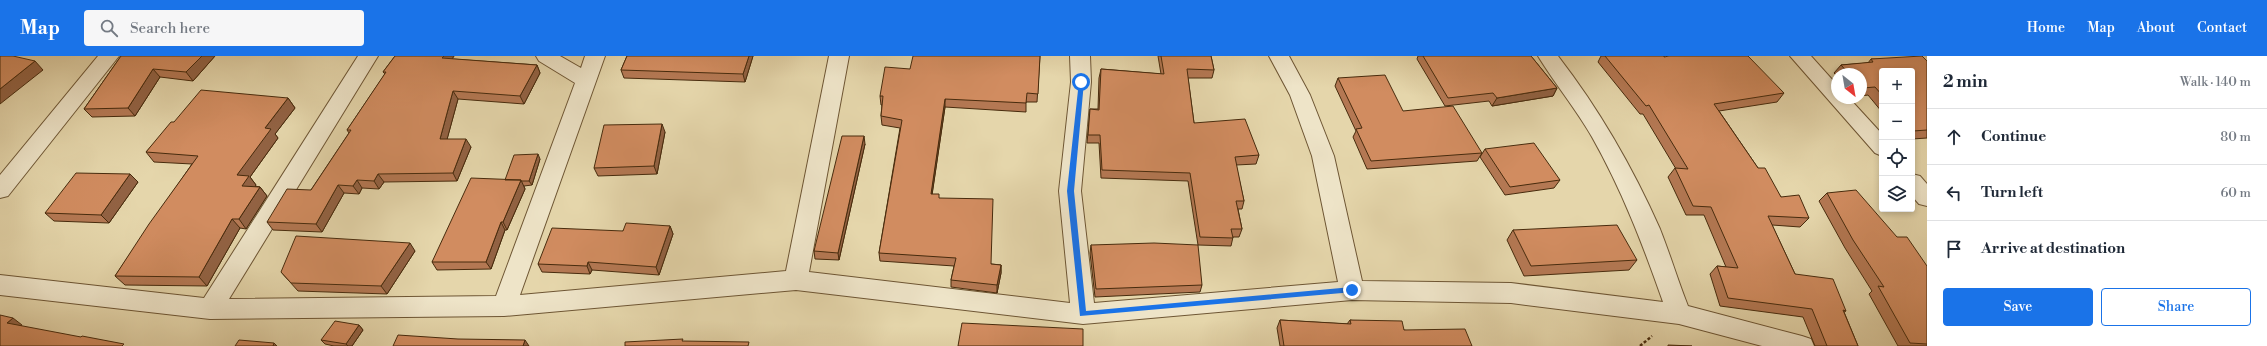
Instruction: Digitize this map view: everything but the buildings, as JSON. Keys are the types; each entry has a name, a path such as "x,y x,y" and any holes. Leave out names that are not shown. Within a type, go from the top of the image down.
{"street":[{"path":"0,190 109,56"},
{"path":"210,309 368,56"},
{"path":"546,56 586,81"},
{"path":"504,306 595,56"},
{"path":"796,280 839,56"},
{"path":"1080,56 1081,82 1070,191 1083,314"},
{"path":"1279,56 1300,95 1323,156 1352,290"},
{"path":"1548,56 1577,96 1619,168 1644,220 1679,314"},
{"path":"1800,56 1831,91"},
{"path":"1842,104 1879,145"},
{"path":"1915,185 1927,198"},
{"path":"0,286 210,309 504,306 796,280 953,300 1083,314 1352,290 1510,293 1679,314 1802,346"}],"route":[{"path":"1081,82 1070,191 1083,314 1352,290"}]}
